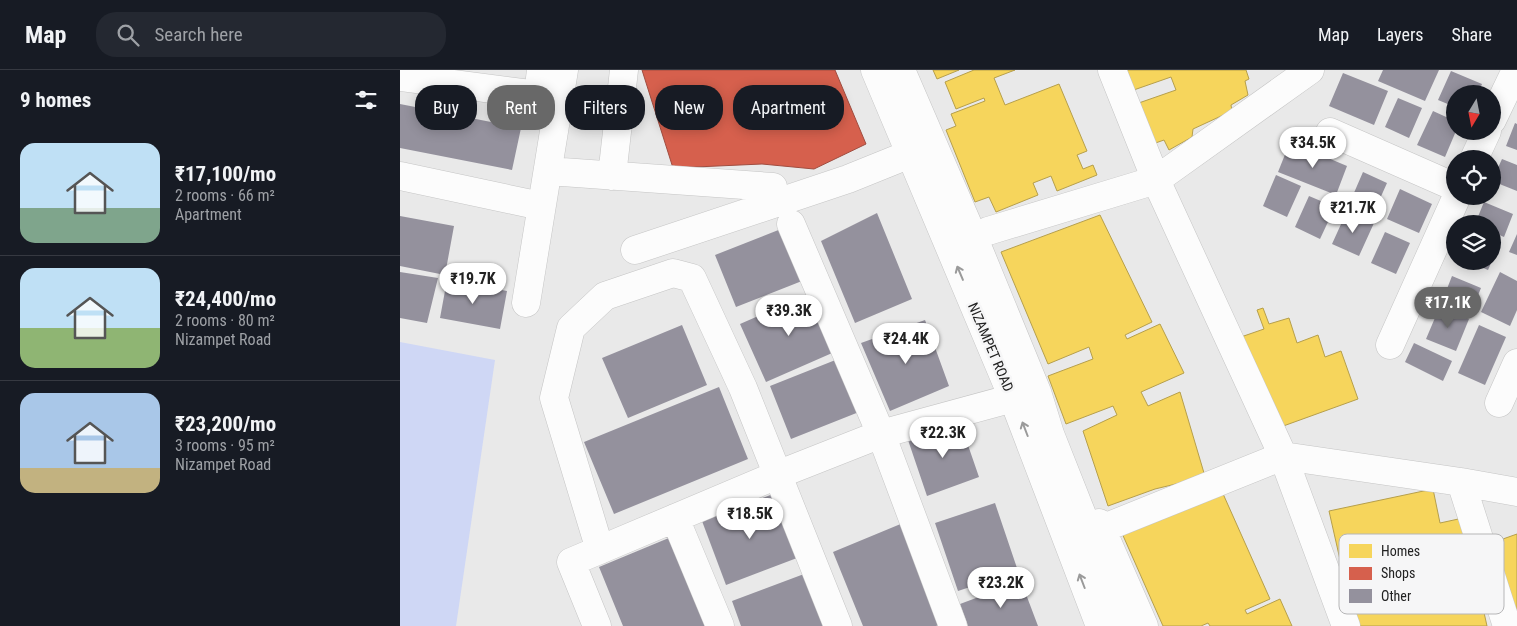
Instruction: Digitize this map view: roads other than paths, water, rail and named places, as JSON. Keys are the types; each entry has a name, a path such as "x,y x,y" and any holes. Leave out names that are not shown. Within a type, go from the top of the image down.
{"street":[{"path":"400,77 538,95 541,70"},
{"path":"526,303 564,70"},
{"path":"612,176 624,70"},
{"name":"NIZAMPET ROAD","path":"875,70 910,154 1025,395 1050,434 1095,531 1126,626"},
{"name":"NIZAMPET ROAD","path":"901,70 978,235 1025,395 1100,626"},
{"path":"914,70 1095,531 1144,626"},
{"path":"1112,70 1156,180 1282,456 1339,607"},
{"path":"978,235 1156,180 1310,70"},
{"path":"1501,101 1515,71"},
{"path":"1330,132 1446,183"},
{"path":"635,250 848,180 910,154"},
{"path":"548,171 774,187"},
{"path":"400,176 541,206"},
{"path":"1390,345 1453,205"},
{"path":"791,224 881,434 953,626"},
{"path":"600,550 554,398 570,328 605,296 673,273 692,278 743,388 838,626"},
{"path":"1499,403 1517,363"},
{"path":"597,626 571,562 777,475 881,434 1025,395"},
{"path":"1095,531 1282,456 1517,492"},
{"path":"1461,482 1478,534"},
{"path":"675,518 720,626"},
{"path":"1341,614 1346,626"},
{"path":"1503,614 1507,626"}]}
